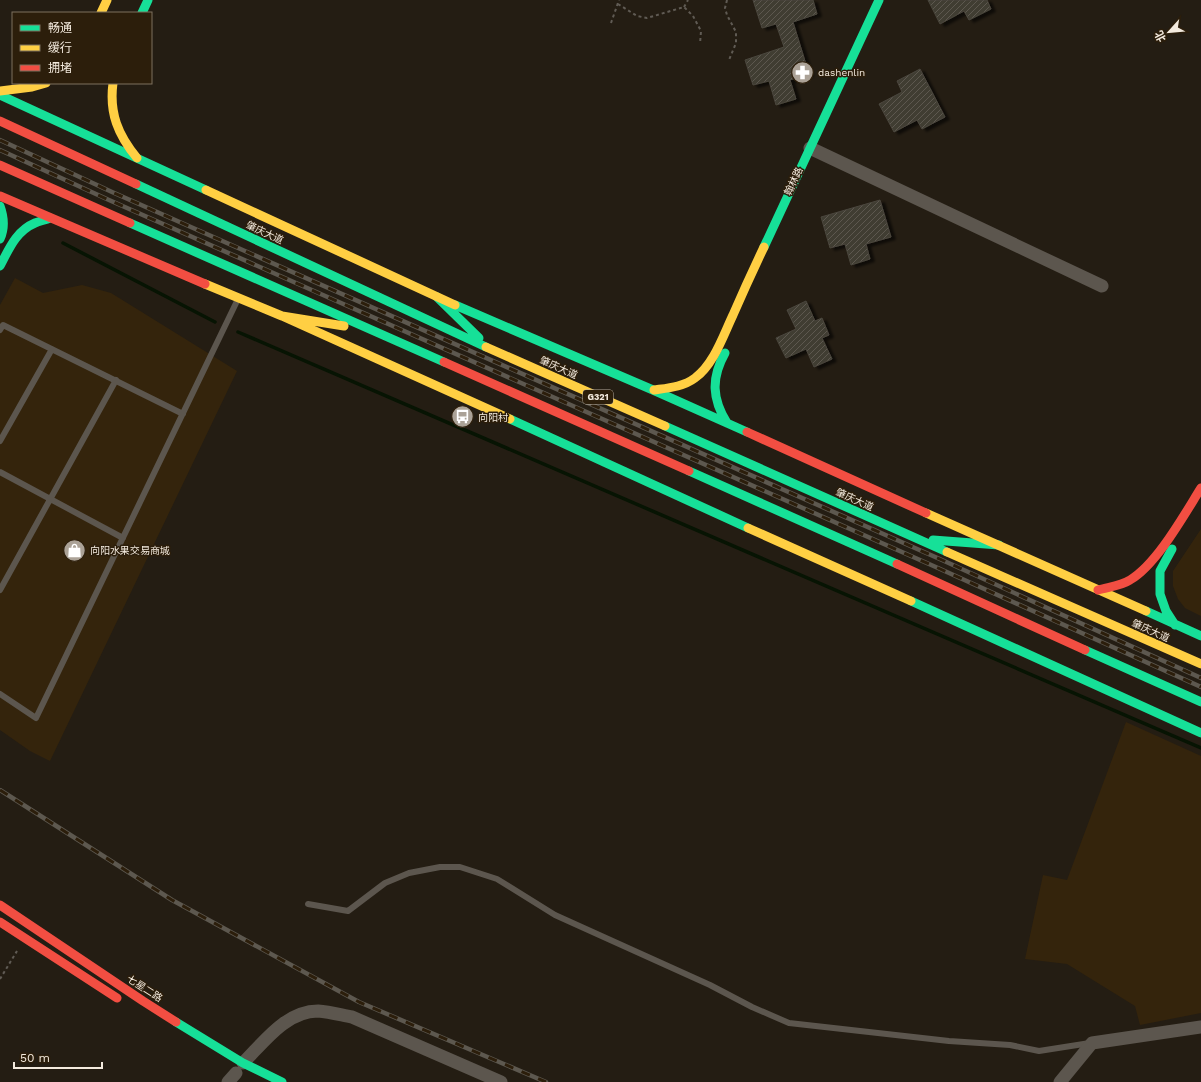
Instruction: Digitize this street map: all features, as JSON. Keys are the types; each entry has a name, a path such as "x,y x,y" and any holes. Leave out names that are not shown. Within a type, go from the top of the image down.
{"main road":[{"path":"101,12 107,0"},
{"path":"142,12 148,0"},
{"name":"翰林路","path":"653,390 672,388 689,383 704,370 710,361 816,151 879,0"},
{"path":"0,91 32,88 43,84"},
{"path":"113,84 112,98 114,118 119,133 127,147 137,158"},
{"path":"0,95 436,297 653,390 1201,636"},
{"name":"肇庆大道","path":"0,121 490,349 1201,664"},
{"path":"0,165 648,452 1201,702"},
{"path":"0,196 282,316 1201,733"},
{"path":"0,206 4,222 3,234 0,239"},
{"path":"0,266 18,235 24,229 50,218"},
{"path":"436,297 490,349"},
{"path":"727,423 722,416 716,396 715,384 717,371 749,300"},
{"path":"282,316 374,330"},
{"path":"1098,590 1129,581 1138,575 1159,553 1201,488"},
{"path":"1175,625 1166,611 1160,594 1160,571 1169,554 1201,505"},
{"path":"918,539 999,545"},
{"name":"七星二路","path":"0,905 143,1000 236,1072 282,1082"},
{"path":"0,922 127,1005"}],"street":[{"path":"816,151 1102,286"},
{"path":"236,1072 276,1028 300,1014 317,1011 352,1017 501,1082"},
{"path":"1060,1082 1092,1043 1201,1027"}],"lane":[{"path":"0,694 36,718 239,298"},
{"path":"0,330 3,325 183,414"},
{"path":"0,442 52,349"},
{"path":"0,590 116,380"},
{"path":"0,472 123,538"},
{"path":"308,904 348,911 385,883 410,873 440,867 460,867 497,879 555,915 710,985 752,1007 789,1023 949,1041 1010,1044 1039,1051 1092,1043"}],"path":[{"path":"611,23 619,0"},
{"path":"618,4 637,16 647,18 684,7 688,0"},
{"path":"727,0 725,8 736,32 736,43 729,60"},
{"path":"684,7 693,16 701,31 700,44"},
{"path":"0,979 25,938"}],"shaded area":[{"name":"向阳水果交易商城","path":"15,278 43,293 82,285 111,293 237,371 50,761 30,751 0,730 0,305"},
{"path":"1201,529 1201,616 1185,608 1178,599 1173,586 1173,571"},
{"path":"1126,722 1201,756 1201,1013 1140,1025 1135,1006 1067,964 1025,959 1043,875 1067,880"}],"building":[{"path":"753,0 813,0 817,14 793,22 809,74 790,80 796,99 776,105 769,81 753,85 745,60 784,47 776,24 762,28"},
{"path":"928,0 987,0 991,9 969,20 964,11 940,24"},
{"path":"920,69 945,117 922,129 917,120 894,132 879,104 902,92 897,81"},
{"path":"880,200 891,237 866,244 870,259 851,265 845,244 830,248 821,217"},
{"path":"806,301 815,321 822,318 829,335 822,338 832,359 814,367 806,349 786,358 776,338 796,329 787,310"}],"waterway":[{"path":"63,243 215,322"},
{"path":"238,332 1201,748"}],"railway":[{"path":"0,140 112,192 942,560 1201,678"},
{"path":"0,150 109,200 938,568 1201,687"},
{"path":"0,790 172,900 359,1002 546,1082"}],"traffic: fast":[{"path":"142,12 148,0"},
{"path":"764,247 879,0"},
{"path":"0,95 206,190"},
{"path":"136,184 486,347"},
{"path":"0,206 3,222 3,231 0,239"},
{"path":"0,266 14,241 28,226 50,218"},
{"path":"130,223 444,362"},
{"path":"437,297 479,338"},
{"path":"455,305 747,432"},
{"path":"725,353 717,371 715,388 718,405 727,423"},
{"path":"510,419 748,528"},
{"path":"665,426 947,552"},
{"path":"689,471 897,564"},
{"path":"933,540 999,545"},
{"path":"1172,549 1160,571 1160,594 1166,611 1175,625"},
{"path":"911,601 1201,733"},
{"path":"1146,611 1201,636"},
{"path":"1085,650 1201,702"},
{"path":"176,1022 243,1063 282,1082"}],"traffic: slow":[{"path":"101,12 107,0"},
{"path":"0,91 32,87 42,84"},
{"path":"113,84 112,104 116,123 125,141 137,158"},
{"path":"206,190 455,305"},
{"path":"654,390 675,387 686,383 695,378 708,365 722,340 764,247"},
{"path":"205,284 282,316 510,419"},
{"path":"282,316 344,326"},
{"path":"486,347 665,426"},
{"path":"926,513 1146,611"},
{"path":"748,528 911,601"},
{"path":"947,552 1201,664"}],"traffic: jam":[{"path":"0,121 136,184"},
{"path":"0,165 130,223"},
{"path":"0,196 205,284"},
{"path":"444,362 689,471"},
{"path":"747,432 926,513"},
{"path":"1098,590 1119,585 1140,573 1160,551 1201,488"},
{"path":"897,564 1085,650"},
{"path":"0,905 176,1022"},
{"path":"0,922 117,998"}],"place":[{"name":"dashenlin","path":"802,72"},
{"name":"向阳村","path":"462,417"},
{"name":"向阳水果交易商城","path":"75,550"}]}
